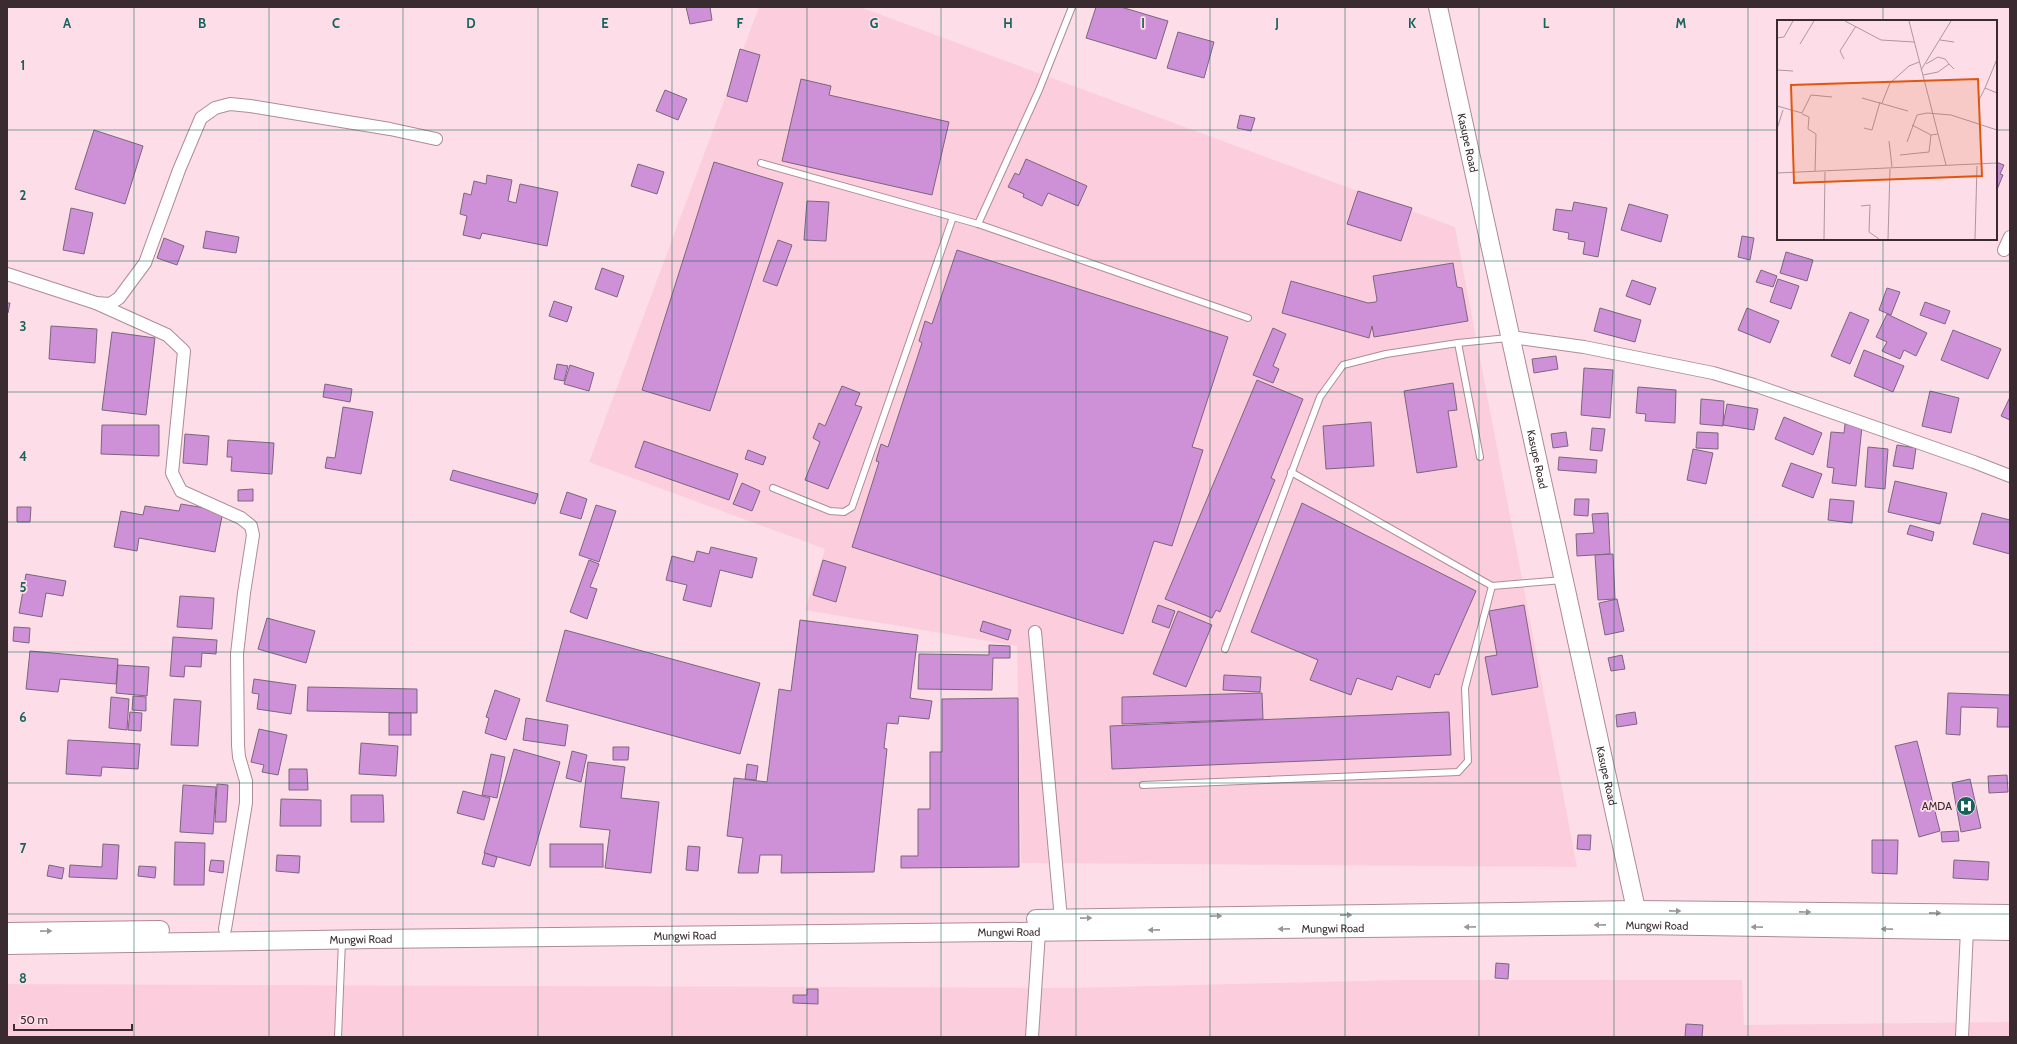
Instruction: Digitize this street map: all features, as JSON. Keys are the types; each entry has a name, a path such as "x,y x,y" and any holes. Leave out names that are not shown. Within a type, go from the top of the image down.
{"main road":[{"name":"Kasupe Road","path":"1438,7 1638,918"},
{"name":"Mungwi Road","path":"7,932 1061,919 1638,918 2010,914"},
{"name":"Mungwi Road","path":"7,945 342,939 1039,932 1638,918 2010,931"}],"street":[{"path":"96,303 110,304 119,298 146,263 179,170 201,118 215,108 230,104 250,106 436,138"},
{"path":"2004,250 2010,237"},
{"path":"7,274 96,303 167,335 184,351 172,473 181,491 241,518 251,526 254,535 244,593 237,654 238,745 239,757 246,781 246,803 225,930"},
{"path":"1511,338 1590,348 1713,373 1762,388 2010,476"},
{"path":"1034,632 1061,919"},
{"path":"1962,1037 1968,930"},
{"path":"1032,1037 1039,932"}],"lane":[{"path":"978,224 1039,90 1072,7"},
{"path":"761,163 978,224 1248,318"},
{"path":"773,488 830,511 844,512 852,507 953,217"},
{"path":"1224,649 1320,398 1343,365 1386,354 1458,343 1511,338"},
{"path":"1458,343 1480,457"},
{"path":"1291,472 1492,586 1564,579"},
{"path":"1143,785 1458,772 1468,761 1465,688 1492,586"},
{"path":"338,1037 342,939"}],"shaded area":[{"path":"759,7 860,7 1455,227 1577,867 1021,863 1017,646 805,610 825,549 589,462"},
{"path":"1397,980 1742,980 1744,1025 2010,1022 2010,1037 7,1037 7,984 1072,988"}],"building":[{"path":"686,7 710,7 712,20 690,24"},
{"path":"1096,7 1121,7 1168,21 1156,59 1086,38"},
{"path":"1178,32 1214,42 1204,78 1167,68"},
{"path":"740,49 760,55 747,102 727,96"},
{"path":"801,79 831,86 829,95 949,122 932,195 782,161"},
{"path":"665,90 687,99 678,120 656,111"},
{"path":"1240,115 1255,118 1251,131 1237,128"},
{"path":"94,130 143,146 125,204 75,189"},
{"path":"1026,159 1087,186 1078,206 1048,193 1042,206 1023,197 1024,194 1008,187 1015,173 1019,175"},
{"path":"714,162 783,183 710,411 642,390"},
{"path":"1997,162 2004,165 2000,174 2003,175 1997,190"},
{"path":"638,164 664,172 657,194 631,186"},
{"path":"487,175 512,180 508,201 516,203 520,184 558,192 547,246 482,233 480,239 463,235 467,216 460,214 464,193 471,195 474,181 486,184"},
{"path":"1358,191 1412,208 1401,241 1347,224"},
{"path":"807,201 829,202 826,241 804,240"},
{"path":"1574,202 1607,208 1598,257 1583,254 1585,242 1568,239 1569,233 1553,230 1556,209 1572,211"},
{"path":"1629,204 1668,215 1661,242 1621,230"},
{"path":"71,208 93,213 84,254 63,250"},
{"path":"206,231 239,237 236,253 203,248"},
{"path":"1742,236 1754,238 1750,260 1738,257"},
{"path":"164,238 184,246 177,265 157,258"},
{"path":"778,240 792,245 777,286 763,281"},
{"path":"957,250 1228,337 1192,447 1203,450 1172,546 1154,541 1123,634 852,547 879,462 876,461 881,444 888,447 922,343 919,341 925,321 932,324"},
{"path":"1786,252 1813,260 1807,281 1780,273"},
{"path":"1453,263 1457,287 1462,288 1468,321 1374,337 1372,326 1369,338 1282,313 1291,281 1368,303 1376,302 1377,300 1373,276"},
{"path":"602,268 624,276 617,297 595,289"},
{"path":"1761,270 1777,276 1773,287 1756,282"},
{"path":"1778,279 1799,286 1791,309 1770,302"},
{"path":"1632,280 1656,288 1650,305 1626,296"},
{"path":"1887,288 1900,292 1891,315 1879,310"},
{"path":"554,301 572,307 567,322 549,316"},
{"path":"1925,302 1950,311 1945,324 1920,315"},
{"path":"7,303 10,303 8,313 7,313"},
{"path":"1600,308 1641,320 1635,342 1594,331"},
{"path":"1747,308 1779,321 1770,343 1738,330"},
{"path":"1850,312 1869,320 1850,364 1831,356"},
{"path":"1887,314 1927,333 1916,356 1904,350 1900,359 1882,351 1887,342 1876,337"},
{"path":"51,326 97,329 95,363 49,359"},
{"path":"1273,328 1286,334 1273,366 1279,369 1273,383 1253,375"},
{"path":"1953,330 2001,349 1988,379 1941,360"},
{"path":"112,332 155,338 146,415 102,410"},
{"path":"1864,350 1904,366 1893,392 1854,376"},
{"path":"1556,356 1558,369 1534,373 1532,359"},
{"path":"557,364 568,366 564,381 554,379"},
{"path":"570,365 594,373 589,391 564,384"},
{"path":"1584,368 1613,370 1610,418 1581,415"},
{"path":"1257,380 1303,399 1271,478 1275,480 1220,612 1216,610 1212,618 1165,599"},
{"path":"1453,383 1457,410 1448,411 1457,467 1417,473 1404,391"},
{"path":"325,384 352,389 350,402 323,397"},
{"path":"842,386 860,393 855,405 862,407 828,489 805,480 820,442 813,438 819,423 825,426"},
{"path":"1638,387 1676,390 1675,423 1645,421 1646,414 1636,413"},
{"path":"1930,391 1959,398 1951,433 1922,426"},
{"path":"2010,397 2010,420 2001,416"},
{"path":"1701,399 1724,401 1723,426 1700,424"},
{"path":"1727,404 1758,409 1754,430 1723,425"},
{"path":"343,407 373,412 361,474 325,468 327,457 335,458"},
{"path":"1784,417 1822,433 1813,455 1775,439"},
{"path":"1371,422 1374,466 1326,469 1323,426"},
{"path":"1845,424 1862,426 1856,486 1832,483 1834,468 1827,467 1831,432 1844,433"},
{"path":"102,425 159,425 159,456 101,454"},
{"path":"1592,428 1605,429 1602,451 1590,450"},
{"path":"1566,432 1568,446 1553,448 1551,434"},
{"path":"1697,432 1718,433 1718,449 1696,448"},
{"path":"185,434 209,436 207,465 183,463"},
{"path":"228,440 274,443 272,474 231,471 232,457 227,457"},
{"path":"644,441 738,474 729,500 635,467"},
{"path":"1897,445 1916,448 1913,469 1893,466"},
{"path":"1868,447 1888,449 1885,489 1865,487"},
{"path":"1693,449 1713,453 1706,484 1687,480"},
{"path":"748,450 766,457 763,465 745,459"},
{"path":"1559,457 1597,460 1596,473 1558,470"},
{"path":"1791,463 1822,474 1813,498 1782,486"},
{"path":"453,470 538,494 535,504 450,480"},
{"path":"1895,481 1947,493 1940,524 1888,512"},
{"path":"742,483 760,491 752,511 733,504"},
{"path":"253,489 253,501 238,501 238,490"},
{"path":"567,492 587,499 581,519 560,513"},
{"path":"1575,499 1589,499 1588,516 1574,515"},
{"path":"1830,499 1854,501 1852,523 1828,520"},
{"path":"1302,503 1476,591 1439,675 1435,674 1430,688 1397,676 1392,690 1357,678 1351,695 1310,680 1318,660 1251,632"},
{"path":"181,504 223,511 215,552 139,538 137,551 114,547 121,511 143,515 145,506 179,511"},
{"path":"596,505 616,511 599,562 579,555"},
{"path":"17,507 31,507 30,522 17,522"},
{"path":"1608,513 1610,554 1577,556 1576,534 1594,533 1592,514"},
{"path":"1982,513 2010,520 2010,554 1973,544"},
{"path":"1910,525 1934,532 1932,541 1907,534"},
{"path":"711,547 757,558 752,578 720,570 711,607 683,600 687,585 666,580 672,556 694,562 697,551 709,554"},
{"path":"1613,554 1615,599 1598,600 1595,555"},
{"path":"589,560 599,564 590,587 597,589 587,619 570,612"},
{"path":"823,560 846,567 836,602 813,595"},
{"path":"26,574 66,581 63,596 46,593 42,617 19,613"},
{"path":"180,596 214,598 212,629 177,627"},
{"path":"1617,599 1624,631 1605,635 1599,603"},
{"path":"1158,605 1175,611 1169,628 1152,622"},
{"path":"1524,605 1538,687 1492,695 1485,657 1497,655 1489,611"},
{"path":"1178,611 1212,625 1186,687 1153,674"},
{"path":"267,618 315,631 306,663 258,649"},
{"path":"800,620 918,635 910,698 932,701 929,719 899,716 898,724 887,723 884,748 887,749 874,872 781,873 782,855 760,855 758,873 738,873 743,838 727,836 734,778 767,782 779,689 791,691"},
{"path":"983,621 1011,630 1008,640 980,631"},
{"path":"14,627 30,628 29,643 13,641"},
{"path":"565,630 760,683 740,754 546,701"},
{"path":"173,637 217,640 216,654 202,653 201,667 185,666 184,677 170,676"},
{"path":"989,645 1010,646 1010,658 993,658 992,690 918,689 919,654 989,655"},
{"path":"30,651 118,659 116,684 60,679 58,692 26,689"},
{"path":"1622,655 1625,669 1611,671 1608,658"},
{"path":"118,665 149,667 147,696 116,693"},
{"path":"1224,675 1261,677 1260,692 1223,690"},
{"path":"254,679 296,685 291,714 257,709 259,694 252,693"},
{"path":"308,687 417,689 417,713 307,711"},
{"path":"495,690 520,699 506,740 485,733 489,718 486,717"},
{"path":"1262,693 1263,719 1122,724 1122,697"},
{"path":"1948,693 2010,695 2010,727 1997,727 1998,708 1961,707 1960,735 1946,734"},
{"path":"133,696 146,697 146,711 132,710"},
{"path":"111,697 129,699 127,730 109,728"},
{"path":"1018,698 1019,867 901,868 901,856 918,856 918,809 930,809 930,752 942,752 942,699"},
{"path":"174,699 201,701 198,746 171,745"},
{"path":"130,712 142,713 141,731 128,730"},
{"path":"1449,712 1451,755 1112,769 1110,726"},
{"path":"1635,712 1637,724 1617,727 1616,715"},
{"path":"389,713 411,713 411,735 389,735"},
{"path":"526,718 568,725 565,746 523,740"},
{"path":"259,729 287,735 278,775 262,772 264,765 251,762"},
{"path":"68,740 140,744 138,769 102,767 101,776 66,774"},
{"path":"1917,741 1940,831 1919,837 1895,746"},
{"path":"361,743 398,746 396,776 359,774"},
{"path":"613,747 629,747 628,760 613,760"},
{"path":"514,749 560,762 530,866 484,853"},
{"path":"572,751 587,755 581,782 566,778"},
{"path":"491,754 505,757 497,798 482,795"},
{"path":"588,762 625,767 621,798 659,802 651,873 605,868 610,830 580,827"},
{"path":"747,764 758,766 756,780 745,779"},
{"path":"289,769 307,769 308,790 289,790"},
{"path":"2007,775 2008,792 1989,793 1988,776"},
{"name":"AMDA","path":"1970,779 1981,828 1961,832 1952,783"},
{"path":"217,784 228,785 226,822 215,822"},
{"path":"183,785 216,787 213,834 180,832"},
{"path":"463,791 490,798 484,820 457,813"},
{"path":"351,795 383,795 384,822 351,822"},
{"path":"281,799 321,800 321,826 280,826"},
{"path":"1958,831 1959,841 1942,842 1941,832"},
{"path":"1578,835 1591,835 1590,850 1577,849"},
{"path":"1872,840 1898,840 1897,874 1872,873"},
{"path":"175,842 205,843 204,885 174,885"},
{"path":"103,844 119,845 117,879 69,877 70,865 102,867"},
{"path":"550,844 603,844 603,867 550,867"},
{"path":"688,846 700,847 698,871 686,870"},
{"path":"485,853 497,857 494,867 482,864"},
{"path":"277,855 300,856 299,873 276,871"},
{"path":"211,860 224,861 223,873 209,871"},
{"path":"1954,860 1989,862 1988,880 1953,878"},
{"path":"49,865 64,868 62,879 47,876"},
{"path":"139,866 156,867 155,878 138,876"},
{"path":"1496,963 1509,964 1508,979 1495,978"},
{"path":"807,989 818,989 818,1004 793,1003 793,995 807,995"},
{"path":"1686,1024 1703,1025 1702,1037 1685,1037"}],"place":[{"name":"AMDA","path":"1966,806"}]}
